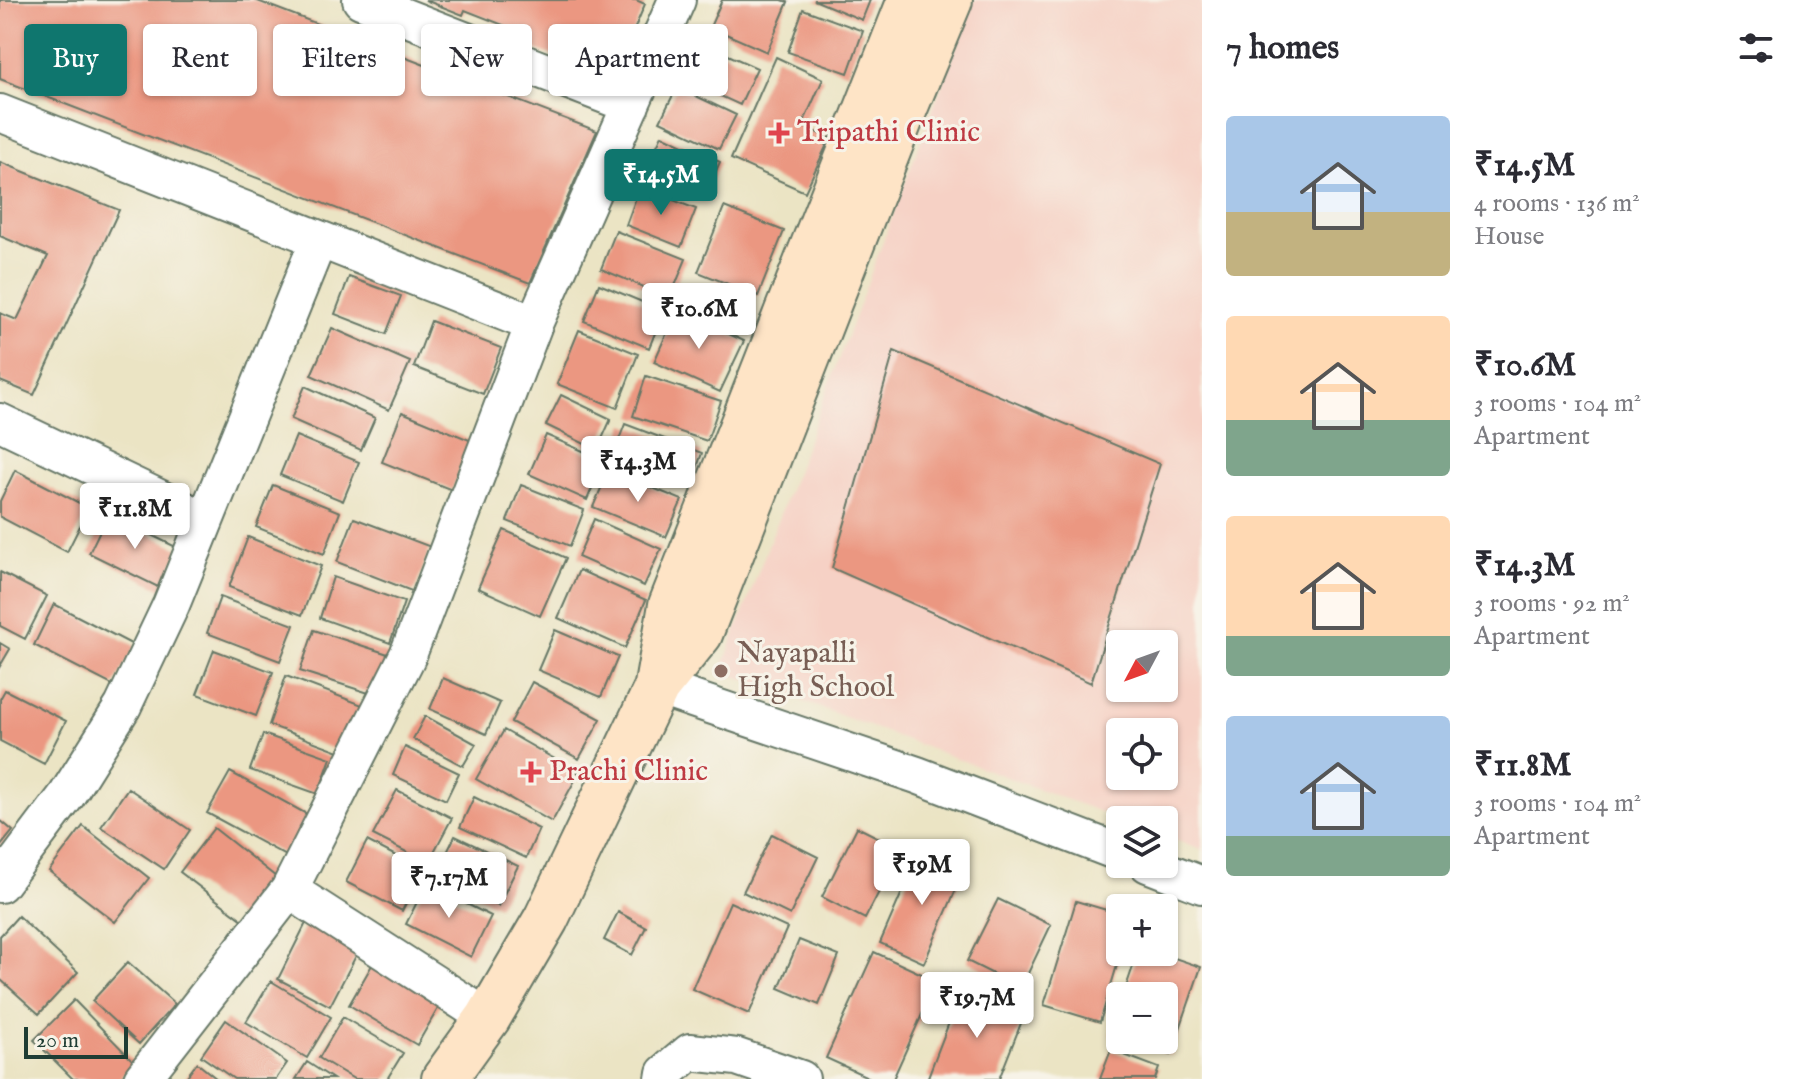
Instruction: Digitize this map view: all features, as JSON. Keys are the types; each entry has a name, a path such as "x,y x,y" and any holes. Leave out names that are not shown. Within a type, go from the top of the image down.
{"street":[{"path":"361,0 631,105"},
{"path":"142,1079 289,890 408,655 534,324 677,0"},
{"path":"657,687 671,605 910,0"},
{"path":"444,1079 488,1018 546,919 657,687 700,634 950,0"},
{"path":"0,113 534,324"},
{"path":"0,884 67,795 123,706 171,605 319,239"},
{"path":"0,422 205,520"},
{"path":"657,687 917,775 1106,848"},
{"path":"1178,876 1202,885"},
{"path":"289,890 488,1018"},
{"path":"664,1079 665,1073 690,1052 737,1057 801,1079"}],"shaded area":[{"path":"974,0 1202,0 1202,850 1178,841 1178,806 1106,806 1106,814 721,671","holes":["894,351 1160,464 1108,630 1178,630 1178,702 1106,702 1106,635 1091,683 832,568"]}],"building":[{"path":"0,0 255,0 318,24 273,24 273,96 405,96 405,57 421,64 421,96 506,96 597,131 530,283 44,96 127,96 127,24 24,24 24,88 0,79"},
{"path":"425,0 636,0 645,4 637,24 548,24 548,54 532,48 532,24 501,24 465,10 463,15"},
{"path":"722,0 788,2 767,52 728,35 728,24 711,24"},
{"path":"814,0 870,0 862,20"},
{"path":"803,9 863,31 848,73 788,52"},
{"path":"728,55 757,68 740,105 720,96 728,96"},
{"path":"776,57 823,79 802,126 830,138 805,192 731,159"},
{"path":"672,96 696,96 736,115 719,149 660,121"},
{"path":"662,135 720,162 703,200 644,173"},
{"path":"0,162 119,210 34,395 0,381 0,313 17,320 48,256 0,236"},
{"path":"640,187 696,209 681,247 626,225"},
{"path":"724,207 784,231 758,296 698,272"},
{"path":"616,231 686,259 670,298 601,269"},
{"path":"349,277 401,296 386,334 335,314"},
{"path":"599,284 664,311 649,348 584,321"},
{"path":"677,310 744,341 720,392 654,362"},
{"path":"431,321 501,348 483,394 414,367"},
{"path":"332,328 410,362 389,410 311,375"},
{"path":"579,330 638,354 617,408 557,384"},
{"path":"894,351 1160,464 1091,683 832,568"},
{"path":"646,376 721,401 707,441 633,416"},
{"path":"305,386 375,418 361,450 291,419"},
{"path":"561,395 611,419 597,450 546,425"},
{"path":"402,412 472,441 452,490 382,462"},
{"path":"625,424 702,453 690,487 612,458"},
{"path":"546,435 604,460 587,500 529,474"},
{"path":"296,436 359,462 343,501 280,475"},
{"path":"15,470 89,508 67,552 0,517 0,501"},
{"path":"609,470 682,500 666,537 593,507"},
{"path":"273,485 340,512 324,554 256,527"},
{"path":"521,485 584,510 570,546 507,521"},
{"path":"108,514 180,549 162,589 89,553"},
{"path":"354,518 431,547 414,592 337,562"},
{"path":"594,519 661,549 644,586 578,557"},
{"path":"504,530 566,558 540,616 478,588"},
{"path":"248,537 321,566 302,615 229,587"},
{"path":"579,570 646,600 625,648 558,618"},
{"path":"0,572 47,596 25,639 0,626"},
{"path":"333,577 404,602 390,643 320,618"},
{"path":"220,597 294,625 280,661 207,633"},
{"path":"54,604 135,646 114,686 34,645"},
{"path":"314,630 391,655 378,696 300,671"},
{"path":"555,630 618,657 601,697 538,670"},
{"path":"0,643 10,649 0,666"},
{"path":"214,650 273,672 256,716 197,694"},
{"path":"286,676 365,706 347,754 269,725"},
{"path":"443,678 500,703 486,734 430,709"},
{"path":"532,682 601,719 579,759 511,722"},
{"path":"5,690 66,721 44,764 0,741 0,699"},
{"path":"425,716 476,744 463,766 413,739"},
{"path":"504,730 579,773 552,822 476,779"},
{"path":"263,734 331,758 318,794 250,770"},
{"path":"405,747 459,773 446,800 393,775"},
{"path":"230,772 312,817 290,858 207,813"},
{"path":"128,788 190,830 164,869 101,827"},
{"path":"397,790 452,818 428,863 373,835"},
{"path":"474,797 539,829 526,858 460,827"},
{"path":"0,820 13,831 0,847"},
{"path":"83,826 149,878 115,922 49,871"},
{"path":"857,827 901,849 865,919 822,897"},
{"path":"214,828 276,877 243,920 180,872"},
{"path":"772,834 818,857 790,915 743,892"},
{"path":"455,836 518,866 498,906 436,875"},
{"path":"367,841 423,870 402,911 346,882"},
{"path":"920,851 964,871 924,963 880,943"},
{"path":"426,884 491,916 471,957 406,924"},
{"path":"998,899 1051,925 1021,988 967,961"},
{"path":"1076,901 1106,910 1106,966 1117,966 1112,982 1106,982 1106,1002 1100,1022 1044,1005"},
{"path":"730,902 787,928 749,1014 692,989"},
{"path":"618,912 646,927 632,955 604,940"},
{"path":"18,916 78,972 39,1014 0,979 0,936"},
{"path":"306,923 359,950 330,1006 278,979"},
{"path":"799,940 839,956 819,1005 779,988"},
{"path":"874,952 937,981 893,1079 872,1079 826,1058"},
{"path":"376,958 444,998 417,1045 349,1005"},
{"path":"1178,959 1201,967 1178,1034 1178,982 1128,982 1133,966 1178,966"},
{"path":"128,962 175,1004 139,1044 92,1001"},
{"path":"271,981 331,1017 307,1058 246,1022"},
{"path":"962,989 1025,1013 999,1079 928,1077"},
{"path":"74,1000 135,1063 119,1079 73,1079 34,1040"},
{"path":"343,1017 403,1053 387,1079 354,1079 319,1058"},
{"path":"226,1020 287,1063 276,1079 234,1079 201,1056"},
{"path":"1109,1054 1122,1054 1159,1068 1155,1079 1100,1079"},
{"path":"307,1062 333,1079 296,1079"},
{"path":"197,1063 217,1079 185,1079"}],"place":[{"name":"Tripathi Clinic","path":"779,133"},
{"name":"Nayapalli High School","path":"721,671"},
{"name":"Prachi Clinic","path":"531,772"}]}
